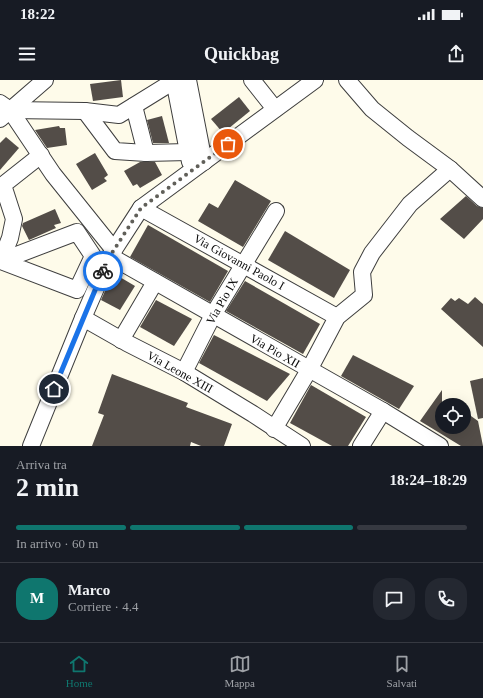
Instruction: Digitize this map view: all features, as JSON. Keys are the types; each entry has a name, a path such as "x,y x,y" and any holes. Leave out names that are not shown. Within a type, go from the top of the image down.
{"street":[{"path":"3,111 45,80"},
{"path":"252,80 275,109"},
{"path":"31,446 83,318 112,253 141,208 315,80"},
{"path":"347,80 372,109 450,169 483,199"},
{"path":"3,111 85,111 119,115 185,81"},
{"path":"185,81 198,167"},
{"path":"185,81 188,152 198,167"},
{"path":"134,106 146,153"},
{"path":"3,111 41,155 53,174 112,253"},
{"path":"85,111 115,151 146,153 188,152"},
{"path":"0,262 10,238 14,219 2,185 41,155"},
{"path":"274,429 309,370 337,317 364,295 362,272 372,253 410,204 450,169"},
{"name":"Via Giovanni Paolo I","path":"141,208 337,317"},
{"name":"Via Pio IX","path":"184,372 213,315 276,211"},
{"path":"76,232 93,256 77,290 0,262 76,232"},
{"name":"Via Pio XII","path":"112,253 155,282 383,411 436,445"},
{"path":"121,340 155,282"},
{"name":"Via Leone XIII","path":"83,318 121,340 184,372 253,414 274,429"},
{"path":"361,446 383,411"},
{"path":"274,429 285,439 288,446"},
{"path":"274,429 302,446"}],"building":[{"path":"121,80 123,97 93,101 90,84"},
{"path":"239,97 250,111 223,133 211,119"},
{"path":"162,116 169,143 153,143 147,120"},
{"path":"59,126 60,128 65,128 67,145 47,148 35,130"},
{"path":"6,137 19,148 0,170 0,143"},
{"path":"95,153 108,175 104,178 107,181 92,190 76,164"},
{"path":"140,162 155,162 162,175 140,188 137,184 133,186 124,171"},
{"path":"235,180 271,201 243,247 198,221 209,203 218,208"},
{"path":"466,196 477,206 483,208 483,219 464,239 440,219"},
{"path":"55,209 61,223 54,225 56,228 29,240 22,226 23,223"},
{"path":"148,225 228,271 210,302 130,257"},
{"path":"285,231 350,270 334,298 268,260"},
{"path":"113,273 135,286 120,310 101,300"},
{"path":"245,281 320,324 303,354 226,311"},
{"path":"475,297 483,304 483,347 441,309 451,298 455,301 459,298 468,304"},
{"path":"156,300 192,319 174,346 140,327"},
{"path":"214,335 290,374 267,401 199,363"},
{"path":"353,355 414,386 399,409 341,376"},
{"path":"112,374 188,403 186,407 232,424 224,446 201,446 191,442 190,446 92,446 104,415 98,413"},
{"path":"483,378 483,418 478,419 470,381"},
{"path":"311,385 366,417 348,446 332,446 290,423"},
{"path":"442,390 442,398 436,398"},
{"path":"435,400 435,430 420,421"},
{"path":"471,416 478,421 483,446 461,446 441,434 471,434"}],"way so far":[{"path":"103,271 110,256 141,208 228,144"}],"route":[{"path":"54,389 103,271"}]}
